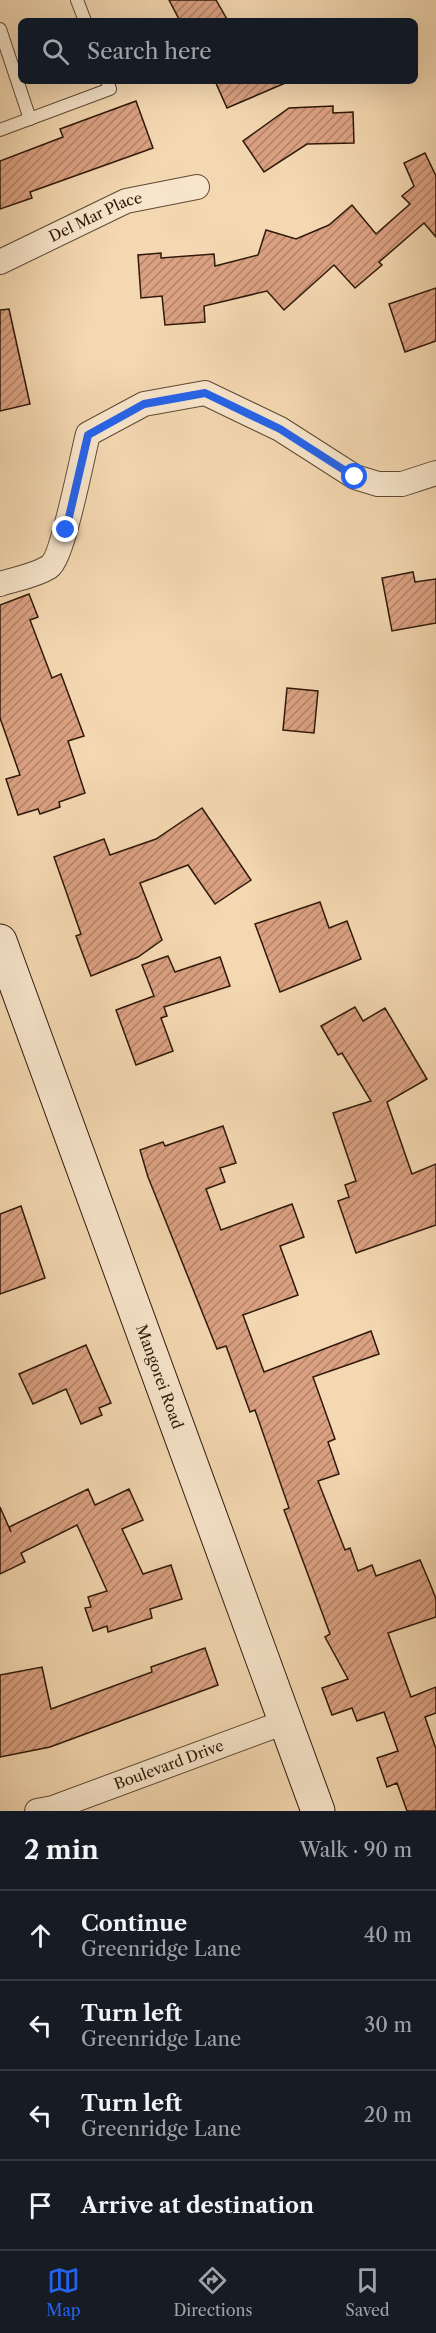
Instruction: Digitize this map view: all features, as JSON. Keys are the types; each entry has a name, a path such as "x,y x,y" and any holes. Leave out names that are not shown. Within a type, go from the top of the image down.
{"street":[{"name":"Del Mar Place","path":"0,262 126,201 198,187"},
{"path":"0,584 50,567 58,557 88,435 144,404 205,393 280,429 355,477 378,484 402,484 436,473"},
{"name":"Mangorei Road","path":"0,941 318,1811"},
{"name":"Boulevard Drive","path":"47,1810 285,1722"}],"lane":[{"path":"77,0 84,18"},
{"path":"0,29 18,83"},
{"path":"18,84 30,119"},
{"path":"0,130 110,89 108,84"}],"building":[{"path":"169,0 216,0 226,18 178,18"},
{"path":"216,84 283,84 227,108"},
{"path":"136,101 153,148 30,192 32,198 0,209 0,161 63,137 60,129"},
{"path":"333,106 333,113 353,112 354,143 307,144 264,172 243,141 289,108"},
{"path":"425,153 436,176 436,237 424,223 379,262 382,265 355,288 334,265 284,310 267,291 204,306 205,322 165,325 162,296 141,298 138,255 161,253 161,258 214,254 215,266 258,255 266,230 296,239 329,225 352,205 376,234 410,204 402,196 414,186 404,163"},
{"path":"436,288 436,341 405,352 389,304"},
{"path":"9,309 30,404 0,411 0,310"},
{"path":"413,572 415,582 436,579 436,623 392,631 382,578"},
{"path":"29,594 38,617 30,620 52,678 61,674 84,736 68,741 85,793 59,802 60,807 40,814 38,809 18,815 6,779 20,775 0,718 0,605"},
{"path":"287,688 318,691 314,733 283,730"},
{"path":"202,808 251,880 215,904 188,865 140,883 162,940 138,957 91,976 76,936 81,934 54,857 104,839 110,855 156,839"},
{"path":"320,902 329,928 347,921 361,959 280,992 255,924"},
{"path":"168,956 175,972 220,957 230,986 164,1007 167,1016 161,1018 173,1051 136,1065 116,1010 154,996 142,965"},
{"path":"355,1007 363,1021 385,1008 427,1079 387,1102 412,1174 436,1164 436,1225 356,1253 338,1201 349,1197 345,1185 356,1181 333,1113 371,1101 342,1053 338,1055 321,1026"},
{"path":"223,1126 236,1163 220,1168 225,1182 206,1189 221,1230 292,1204 304,1237 280,1246 298,1295 243,1315 264,1372 371,1331 379,1354 313,1377 335,1439 328,1442 339,1474 318,1481 345,1550 350,1548 358,1571 372,1565 376,1576 420,1560 436,1599 436,1617 388,1633 411,1697 436,1687 436,1713 425,1717 436,1749 436,1811 407,1811 397,1783 387,1787 377,1758 398,1751 384,1712 357,1721 352,1708 332,1715 322,1688 348,1679 325,1637 330,1634 284,1510 289,1508 255,1410 250,1412 226,1346 217,1349 148,1177 140,1150 163,1142 165,1146"},
{"path":"21,1206 45,1278 0,1294 0,1214"},
{"path":"86,1345 111,1403 99,1408 102,1415 81,1424 66,1389 33,1404 19,1374"},
{"path":"88,1489 95,1505 129,1489 143,1520 122,1529 143,1574 171,1565 182,1599 150,1609 152,1618 108,1632 107,1626 93,1631 85,1608 91,1607 88,1597 107,1591 77,1525 21,1553 25,1562 0,1574 0,1507 11,1532 9,1527"},
{"path":"205,1648 218,1685 50,1747 0,1757 0,1675 42,1667 51,1709 152,1672 151,1667"}],"route":[{"path":"66,530 88,435 144,404 205,393 280,429 355,477"}]}
